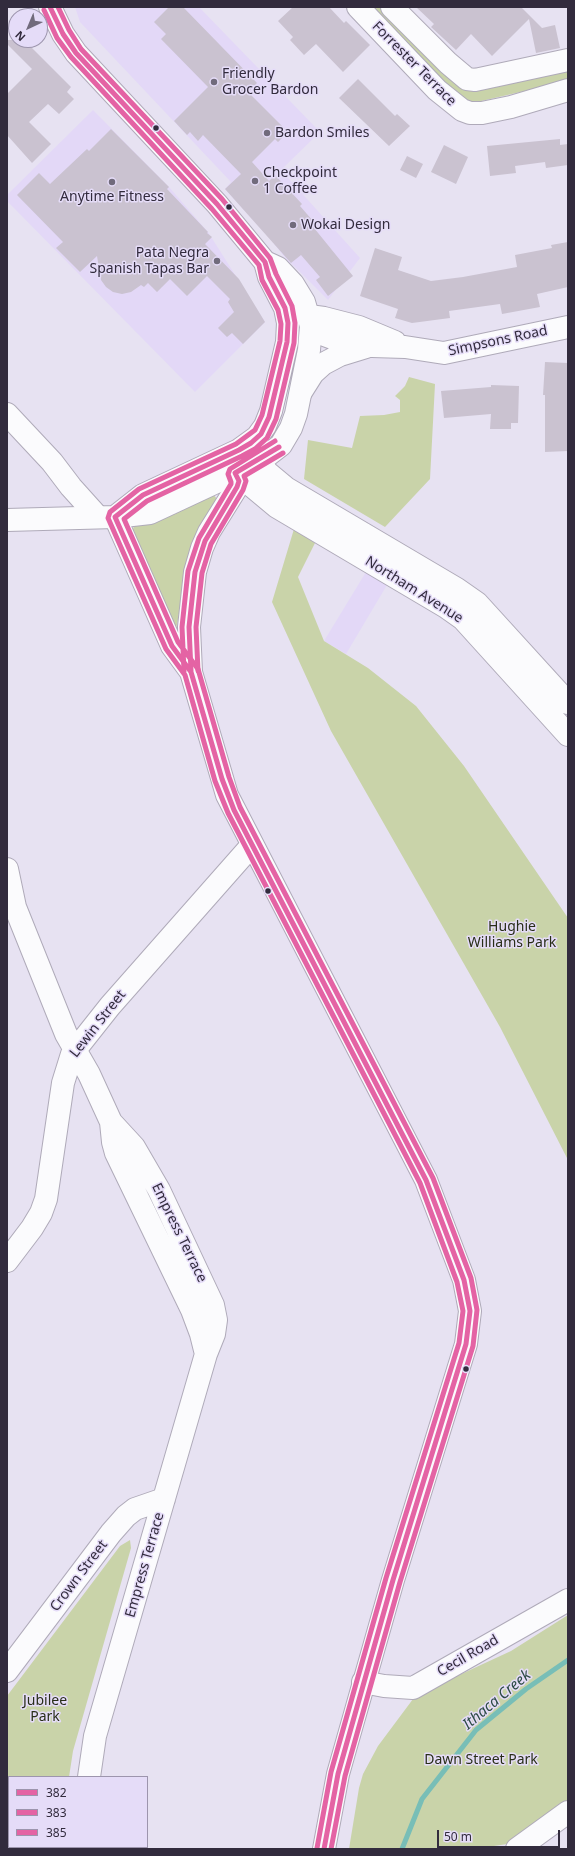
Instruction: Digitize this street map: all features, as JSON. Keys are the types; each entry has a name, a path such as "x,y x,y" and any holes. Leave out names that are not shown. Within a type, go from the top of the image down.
{"main road":[{"path":"50,7 63,34 76,53 217,204 265,262 268,273 285,308 287,317 287,342 269,417 243,464 237,487 209,532 195,572 189,627 191,672 227,795 426,1180 464,1280 470,1311 466,1344 363,1682 338,1774 324,1849"},
{"name":"Forrester Terrace","path":"358,7 437,90 462,110 470,113 482,113 511,107 568,90"},
{"name":"Forrester Terrace","path":"392,7 448,63 467,79 476,80 568,60"},
{"path":"7,520 106,517 143,495 243,464 277,448 286,438 296,414 301,392 310,323 300,294 293,284 278,268 265,262"},
{"path":"287,317 310,323"},
{"name":"Simpsons Road","path":"310,323 324,318 359,326 405,347"},
{"name":"Simpsons Road","path":"310,323 335,339 372,346 405,347 444,353 568,327"},
{"path":"301,392 310,376 323,364 340,355 372,346"},
{"path":"7,414 48,457 70,487 106,517 172,646 191,672"},
{"name":"Northam Avenue","path":"243,464 268,473 286,488 457,589 477,603 568,703"},
{"name":"Northam Avenue","path":"243,464 253,487 277,507 446,607 462,619 568,736"},
{"name":"Lewin Street","path":"7,1261 41,1213 49,1183 64,1078 70,1058 110,1006 252,845"},
{"name":"Empress Terrace","path":"7,868 11,901 64,1028 111,1122 134,1146 166,1205 213,1305 216,1315 216,1324 95,1736 89,1776"},
{"name":"Crown Street","path":"7,1671 111,1533 126,1516 136,1509 164,1498"},
{"name":"Cecil Road","path":"363,1682 384,1686 413,1688 568,1600"},
{"path":"517,1849 568,1812"}],"shaded area":[{"path":"75,7 199,7 320,132 281,170 360,258 328,300 291,263 290,264 267,235 225,189 231,182 80,22"},
{"path":"93,110 169,187 208,232 265,322 195,392 7,201 7,195"},
{"path":"366,572 387,585 346,654 324,641"}],"green space":[{"path":"365,7 384,7 445,71 568,69 568,81 477,102 466,102 459,99"},
{"path":"409,377 435,384 430,479 385,527 304,479 308,440 352,448 360,416 384,415 400,412 400,400 395,396 405,386"},
{"path":"213,494 217,499 180,608 176,630 132,532 136,523"},
{"name":"Hughie Williams Park","path":"294,529 315,543 298,577 324,641 368,668 416,706 464,766 568,918 568,1160 500,1027 331,731 272,602"},
{"name":"Jubilee Park","path":"130,1540 131,1548 73,1751 69,1776 8,1776 8,1848 58,1848 7,1849 7,1696 120,1546"},
{"name":"Dawn Street Park","path":"568,1615 568,1804 514,1843 494,1846 486,1849 349,1849 359,1788 363,1774 378,1746 416,1695 511,1651"}],"building":[{"path":"169,7 183,7 257,83 248,92 288,132 278,142 275,139 252,162 269,181 275,175 302,204 300,206 313,221 310,223 353,276 328,296 316,280 320,277 301,255 291,263 225,189 241,174 203,135 198,141 190,132 187,135 174,121 208,87 161,39 166,34 154,22"},
{"path":"293,7 329,7 344,23 346,21 370,45 343,72 316,44 304,55 290,40 293,37 278,21"},
{"path":"416,7 521,7 542,28 555,25 560,48 536,53 529,19 492,56 471,34 456,50 431,27 434,24"},
{"path":"11,48 32,48 71,87 67,92 74,99 59,114 48,104 29,122 51,144 32,163 7,135 7,94 32,69"},
{"path":"358,79 395,116 397,114 410,126 389,146 339,98"},
{"path":"111,129 169,187 167,189 208,232 207,233 212,237 205,244 239,279 265,322 243,344 232,333 227,337 218,328 234,312 228,302 230,299 207,276 187,296 170,279 157,292 148,283 144,287 141,285 131,292 122,294 113,292 106,287 101,280 97,256 80,272 56,248 63,242 17,195 39,173 50,184 87,149 89,151"},
{"path":"560,139 560,145 568,144 568,165 546,168 545,162 515,166 516,173 490,176 487,146"},
{"path":"444,145 468,157 456,184 431,172"},
{"path":"407,156 423,164 416,178 400,170"},
{"path":"568,242 568,287 537,294 540,307 502,314 500,304 449,311 450,318 412,323 395,318 398,309 360,296 375,248 402,257 398,270 431,281 517,267 515,255 552,248 551,245"},
{"path":"545,362 568,363 568,451 545,452 545,395 543,395"},
{"path":"491,385 519,386 518,423 511,423 511,429 490,429 491,414 444,418 441,391 491,387"}],"waterway":[{"name":"Ithaca Creek","path":"402,1849 422,1799 476,1730 526,1689 568,1660"}],"transit line":[{"name":"382","path":"50,7 63,34 76,53 217,204 265,262 269,277 285,308 288,323 287,342 269,417 261,434 251,443 239,450 143,495 115,517 172,646 191,672 222,779 234,810 426,1180 464,1280 470,1311 466,1344 393,1580 338,1774 324,1849"},
{"name":"385","path":"58,7 69,30 81,49 222,199 270,258 276,274 292,306 295,323 294,343 276,419 267,438 255,449 242,456 147,501 124,519 178,642 198,669 229,777 240,807 433,1178 471,1278 477,1310 473,1346 400,1582 345,1776 331,1849"},
{"name":"383","path":"48,19 57,38 71,57 212,209 259,265 262,280 278,310 281,324 280,341 262,415 255,430 236,444 139,489 110,512 108,518 166,649 185,675 215,781 228,813 420,1183 457,1282 463,1311 459,1343 386,1578 331,1772 317,1848"},
{"name":"385","path":"184,671 182,627 188,571 199,538 231,484 228,474 230,469 275,441"},
{"name":"382","path":"191,671 189,627 195,572 205,541 237,487 239,481 235,473 279,447"},
{"name":"383","path":"198,671 196,627 202,573 211,544 243,490 246,481 244,476 283,453"}],"place":[{"name":"Friendly Grocer Bardon","path":"214,82"},
{"name":"Bardon Smiles","path":"267,133"},
{"name":"Checkpoint 1 Coffee","path":"255,181"},
{"name":"Anytime Fitness","path":"112,182"},
{"name":"Wokai Design","path":"293,225"},
{"name":"Pata Negra Spanish Tapas Bar","path":"217,261"}]}
